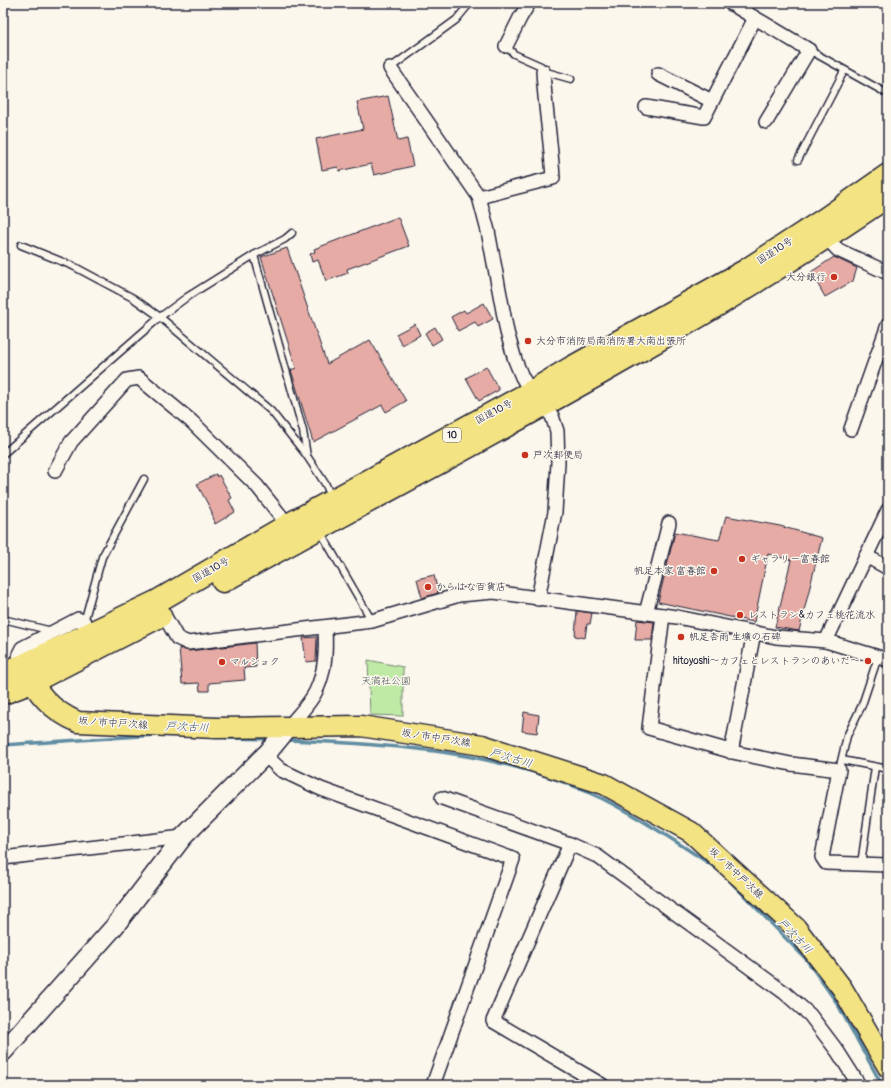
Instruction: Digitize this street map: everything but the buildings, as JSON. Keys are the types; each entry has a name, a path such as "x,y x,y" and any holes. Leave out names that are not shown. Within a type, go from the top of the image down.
{"highway":[{"name":"国道10号","path":"821,232 888,175"},
{"name":"国道10号","path":"19,673 160,608 318,528 538,399 571,368 745,271 888,196"},
{"name":"国道10号","path":"3,693 19,673 85,628 160,608 288,525 538,399"}],"main road":[{"name":"坂ノ市中戸次線","path":"19,673 42,698 61,715 78,722 286,731 361,726 482,745 604,784 691,832 796,928 842,988 888,1068"}],"street":[{"path":"506,46 529,3"},
{"path":"735,4 808,50 766,122"},
{"path":"646,107 704,117 755,18"},
{"path":"390,68 479,197 488,231 506,332 522,377 552,416 557,432 558,463 555,512 538,599"},
{"path":"479,197 553,178 551,147 545,108 543,71"},
{"path":"658,74 712,101"},
{"path":"821,232 838,250 888,273"},
{"path":"851,429 888,325"},
{"path":"55,472 71,442 127,380 139,378 191,421 257,486 288,525"},
{"path":"826,641 888,510"},
{"path":"646,613 669,523"},
{"path":"866,556 888,568"},
{"path":"160,608 177,638 188,643 372,621 459,595 494,592 663,615 776,637 826,641 885,657"},
{"path":"663,615 650,728 731,752 791,764 841,765 822,857 826,863 888,865"},
{"path":"19,673 19,654 22,648 55,632 78,618 85,628"},
{"path":"3,1052 114,927 183,837 267,753 316,692 322,678 326,652 325,627"},
{"path":"731,752 754,632"},
{"path":"267,753 282,770 321,789 513,859 433,1085"},
{"path":"442,798 570,844 597,856 785,993 810,1015 838,1052 859,1085"},
{"path":"3,858 183,837"},
{"path":"570,844 493,1022 602,1085"}],"lane":[{"path":"390,68 456,20 470,3"},
{"path":"506,46 514,54 541,66 543,71 571,79"},
{"path":"808,50 888,94"},
{"path":"798,160 844,71"},
{"path":"3,454 160,317 186,297 254,255 292,234"},
{"path":"21,244 73,266 133,298 160,317 271,411 307,456 326,485 333,501"},
{"path":"254,255 304,431 307,456"},
{"path":"85,628 102,557 144,479"},
{"path":"318,528 372,621"},
{"path":"3,619 55,632"},
{"path":"885,657 847,736 841,765 888,769"},
{"path":"861,864 874,767"}],"green space":[{"name":"天満社公園","path":"368,660 403,667 403,716 370,715"}],"waterway":[{"name":"戸次古川","path":"3,745 156,735"},
{"name":"戸次古川","path":"226,738 271,739"},
{"name":"戸次古川","path":"286,740 367,744 448,753 488,760 527,770 566,783 603,799 648,824 719,870"},
{"name":"戸次古川","path":"732,883 806,959 837,1003 882,1085"}],"place":[{"name":"大分銀行","path":"834,277"},
{"name":"大分市消防局南消防署大南出張所","path":"528,341"},
{"name":"戸次郵便局","path":"525,455"},
{"name":"ギャラリー富春館","path":"742,559"},
{"name":"帆足本家 富春館","path":"714,571"},
{"name":"からはな百貨店","path":"428,587"},
{"name":"レストラン&カフェ桃花流水","path":"740,615"},
{"name":"帆足杏雨 生壙の石碑","path":"681,637"},
{"name":"hitoyoshi～カフェとレストランのあいだ～","path":"868,661"},
{"name":"マルショク","path":"222,662"}]}
